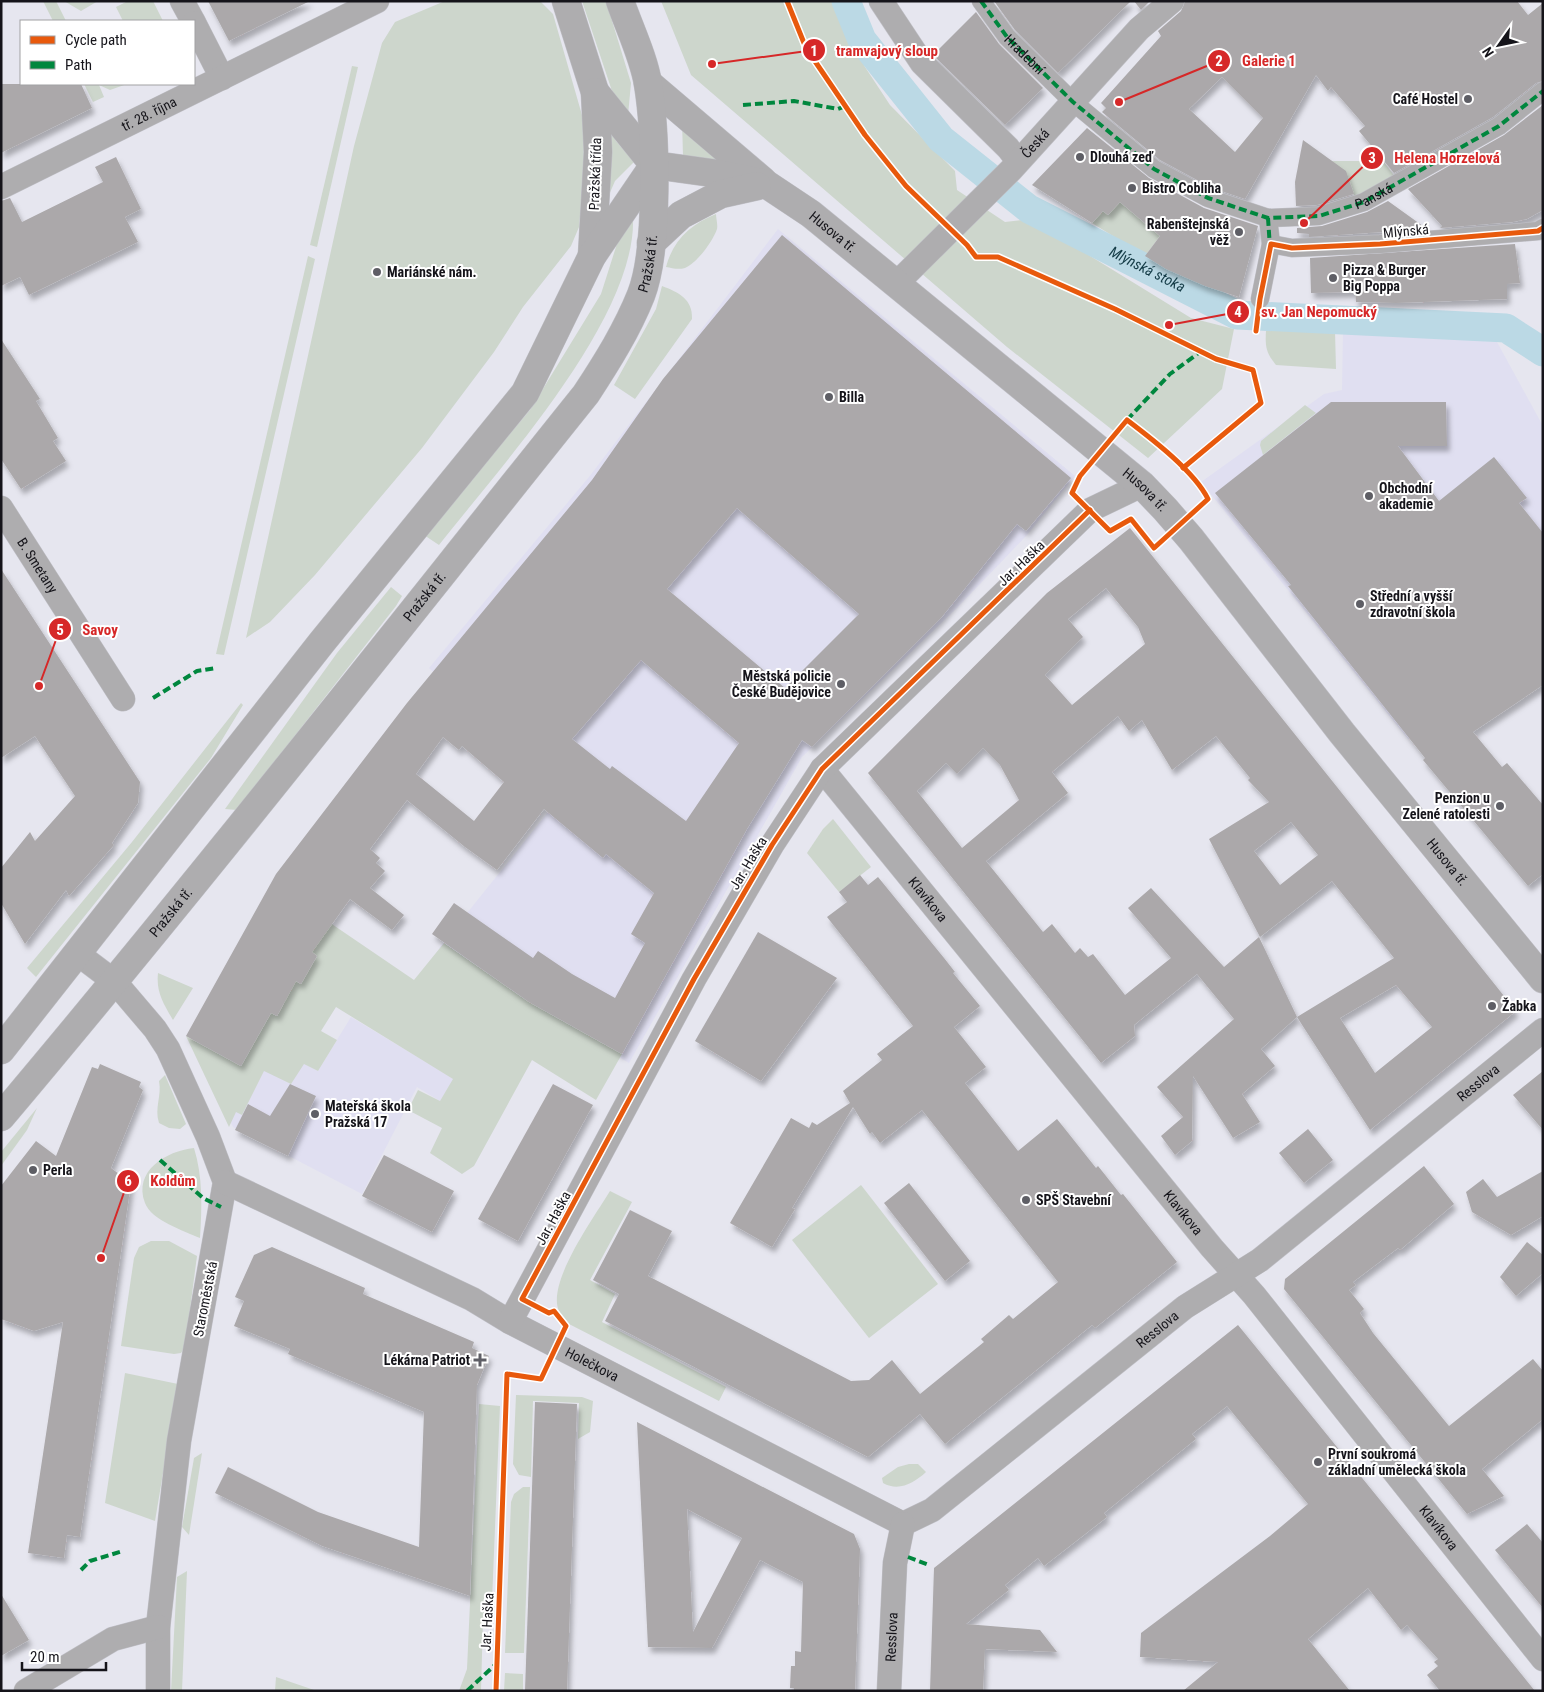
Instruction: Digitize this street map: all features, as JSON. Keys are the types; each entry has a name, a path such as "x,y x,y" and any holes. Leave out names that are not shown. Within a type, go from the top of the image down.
{"street":[{"path":"182,1 192,20"},
{"name":"tř. 28. října","path":"1,187 377,1"},
{"path":"1,1050 324,640 525,393 592,256 654,165 595,92 566,1"},
{"name":"Pražská tř.","path":"1,1118 115,982 586,394 614,351 642,294 651,243 654,165 648,83 620,1"},
{"path":"881,1 922,63 1008,148 1015,166"},
{"name":"Hradební","path":"981,1 1007,36 1073,102"},
{"name":"Česká","path":"896,284 968,210 1015,166 1139,29 1172,1"},
{"path":"195,26 222,78"},
{"path":"648,83 766,184"},
{"name":"Panská","path":"1073,102 1154,169 1208,198 1268,218 1319,216 1364,202 1499,126 1543,91"},
{"name":"Pražská třída","path":"592,256 598,152 595,92"},
{"name":"Husova tř.","path":"654,165 719,174 766,184 810,214 1142,485 1191,538 1342,733 1543,980"},
{"path":"651,243 681,215 721,194 766,184"},
{"path":"1260,299 1271,244 1268,218"},
{"name":"Mlýnská","path":"1271,244 1292,248 1380,244 1538,231 1543,228"},
{"name":"Jar. Haška","path":"510,1322 694,979 772,845 822,769 1090,510 1142,485"},
{"name":"B. Smetany","path":"1,508 123,699"},
{"name":"Klavíkova","path":"822,769 1236,1275 1543,1659"},
{"path":"78,954 115,982 156,1029 168,1049 208,1137 225,1182"},
{"name":"Resslova","path":"889,1691 895,1563 903,1524 932,1510 1185,1307 1260,1260 1543,1030"},
{"name":"Holečkova","path":"225,1182 455,1291 510,1322 903,1524"},
{"name":"Staroměstská","path":"158,1691 158,1626 179,1441 225,1182"},
{"path":"26,1691 113,1639 158,1626"}],"shaded area":[{"path":"43,1 56,1 66,20 52,20"},
{"path":"64,1 98,1 81,11"},
{"path":"128,1 153,1 162,20 122,20 116,7"},
{"path":"445,1 540,1 553,14 588,136 579,227 571,246 523,307 494,352 422,448 315,575 270,622 246,638 354,146 382,43 395,22"},
{"path":"582,1 606,1 631,83 628,115 612,91"},
{"path":"661,1 835,1 865,67 890,105 955,171 957,190 1005,222 1030,219 1191,318 1234,329 1222,389 1148,458 1007,347 691,75"},
{"path":"352,66 358,67 317,247 310,245"},
{"path":"84,85 99,85 104,97 93,102"},
{"path":"99,85 124,85 110,90"},
{"path":"606,120 616,141 634,162 615,181 602,211"},
{"path":"682,121 735,164 683,156"},
{"path":"1332,161 1383,161 1396,178 1355,199 1349,180 1322,182 1321,177"},
{"path":"1120,202 1160,236 1145,256 1092,223 1103,211 1108,215"},
{"path":"716,214 717,229 699,257 685,268 666,267 673,249 684,234"},
{"path":"633,217 628,257 613,300 589,345 560,390 528,434 439,545 424,535 530,410 601,294 622,228"},
{"path":"778,229 1075,476 1027,535 956,609 802,757 629,1063 439,948 564,792 429,668 589,477"},
{"path":"308,256 315,259 224,655 216,654"},
{"path":"662,286 679,294 687,301 692,312 692,319 635,399 614,385 656,309"},
{"path":"1266,331 1335,331 1336,369 1276,365 1267,349"},
{"path":"1343,331 1497,342 1543,426 1543,632 1408,739 1201,482 1324,394 1342,390"},
{"path":"1305,405 1316,413 1263,455 1260,445 1261,441"},
{"path":"391,587 402,596 396,606 237,810 225,809 337,653"},
{"path":"241,703 243,705 211,758 36,977 27,968 132,842"},
{"path":"833,819 871,867 839,892 807,853 823,829"},
{"path":"320,916 414,980 444,943 529,1002 622,1054 596,1100 532,1060 474,1166 462,1174 430,1153 442,1128 408,1110 418,1090 440,1101 453,1079 336,1007 321,1031 337,1040 318,1071 304,1064 291,1084 264,1071 242,1115 236,1112 229,1127 186,1036 241,1066 271,1013 277,1016 283,1005 290,978 301,984 317,956 303,946"},
{"path":"158,973 193,988 173,1020 159,992"},
{"name":"Mateřská škola Pražská 17","path":"351,1017 454,1079 440,1101 417,1087 362,1194 233,1127 190,1035 304,1063 318,1071"},
{"path":"165,1075 186,1124 180,1129 169,1128 159,1123 157,1112 160,1092 159,1081"},
{"path":"37,1108 27,1130 1,1166 1,1152"},
{"path":"194,1148 200,1181 200,1238 154,1215 145,1203 143,1192 144,1181 148,1172 163,1158 173,1153"},
{"path":"861,1185 938,1284 869,1338 792,1240"},
{"path":"610,1191 632,1202 590,1280 615,1294 602,1322 726,1387 719,1401 569,1324 559,1311 557,1299 559,1284 565,1267"},
{"path":"151,1241 169,1241 197,1256 185,1347 181,1353 174,1354 121,1346 134,1258 139,1247"},
{"path":"125,1373 178,1384 155,1521 105,1503"},
{"path":"516,1395 582,1397 593,1401 590,1432 578,1439 579,1403 533,1401 531,1477 519,1475 513,1464"},
{"path":"479,1404 500,1406 492,1601 483,1618 481,1691 459,1691 467,1669"},
{"path":"202,1453 189,1535 182,1527 194,1458"},
{"path":"918,1464 926,1472 906,1485 895,1487 883,1483 882,1478 898,1467"},
{"path":"523,1487 530,1487 524,1653 505,1653 511,1502 514,1494"},
{"path":"187,1571 182,1691 171,1691 177,1577"},
{"path":"505,1673 523,1674 523,1691 504,1691"},
{"path":"276,1677 317,1691 275,1691"}],"building":[{"path":"208,1 310,1 229,41"},
{"path":"994,1 1131,1 1058,73 1015,30"},
{"path":"1134,1 1150,1 1141,10"},
{"path":"1185,1 1517,1 1528,15 1543,3 1543,81 1536,83 1493,117 1394,173 1359,131 1365,126 1331,87 1328,91 1316,75 1245,199 1212,188 1160,160 1102,112 1106,108 1101,103 1161,36 1158,31 1181,11","holes":["1222,77 1263,118 1235,152 1189,109"]},
{"path":"976,12 999,44 1043,88 1005,125 933,55"},
{"path":"1,84 81,85 92,108 1,153"},
{"path":"1543,105 1543,210 1527,219 1513,222 1440,228 1442,226 1408,189 1504,135"},
{"path":"1087,128 1149,178 1204,208 1258,226 1239,297 1205,286 1166,269 1145,256 1160,236 1120,202 1108,215 1103,211 1092,223 1032,185"},
{"path":"1303,140 1346,171 1354,194 1317,205 1296,206 1295,182"},
{"path":"116,157 141,209 125,217 138,242 29,295 20,277 1,286 1,201 10,198 22,222 103,182 95,167"},
{"path":"1388,201 1427,229 1309,237 1309,234 1297,233 1297,228 1322,226 1367,212"},
{"path":"782,235 1071,478 1026,531 1017,524 941,618 812,747 802,740 747,829 622,1054 529,1002 432,934 454,903 533,958 538,951 572,974 615,998 645,943 631,934 654,893 606,854 603,858 544,809 497,870 407,800 370,849 380,858 376,863 385,871 370,888 404,915 392,930 350,899 312,952 317,956 301,984 296,981 277,1016 271,1013 241,1066 186,1036 276,874 407,703 592,480 663,379","holes":["737,508 859,614 785,688 667,589","641,660 739,743 686,821 612,766 610,769 572,739","443,737 459,750 462,746 504,782 474,821 416,774"]},
{"path":"1515,244 1520,283 1507,284 1507,299 1396,303 1356,302 1355,292 1311,293 1310,258"},
{"path":"1,339 40,399 36,401 58,438 53,441 66,461 21,489 1,459"},
{"path":"1331,402 1446,402 1447,446 1398,446 1439,501 1494,457 1527,498 1519,503 1543,533 1543,685 1473,732 1502,767 1507,763 1543,805 1543,874 1528,886 1423,760 1425,758 1288,586 1291,585 1215,493"},
{"path":"1130,528 1516,1011 1370,1130 1297,1017 1261,1049 1275,1066 1242,1094 1260,1122 1233,1138 1193,1076 1192,1141 1175,1155 1161,1136 1183,1117 1157,1087 1234,1019 1197,974 1134,1025 1135,1036 1101,1063 868,773 1047,593","holes":["1106,588 1138,627 1145,644 1072,705 1045,675 1083,637 1068,619","1118,716 1129,731 1142,720 1172,770 1216,736 1250,778 1248,780 1269,802 1209,839 1260,937 1332,881 1394,958 1297,1017 1259,937 1224,967 1151,888 1128,908 1171,958 1125,995 1093,954 1088,957 1080,948 1075,953 1052,924 1043,932 986,861 1068,793 1052,772","983,748 1000,765 1019,800 962,848 917,791 946,763 957,774","1291,822 1318,855 1280,885 1254,851","1396,985 1432,1027 1375,1073 1340,1018"]},
{"path":"1,569 140,782 138,803 112,843 114,845 69,896 66,890 25,944 1,903 1,868 30,832 35,841 75,796 35,736 1,758"},
{"path":"860,875 868,885 878,877 944,958 955,972 953,973 980,1006 954,1027 986,1067 965,1083 1018,1151 1057,1119 1096,1168 1098,1166 1121,1195 1123,1194 1177,1262 1095,1328 1092,1325 945,1444 920,1414 868,1457 605,1321 619,1294 593,1280 630,1210 672,1231 648,1276 851,1381 869,1380 892,1360 920,1394 984,1342 981,1339 1009,1315 1013,1319 1058,1282 922,1110 880,1143 872,1132 870,1134 853,1107 792,1208 795,1209 772,1247 730,1223 791,1118 809,1128 812,1122 817,1125 850,1103 843,1091 882,1060 877,1054 913,1026 827,917 847,902 839,892"},
{"path":"758,932 837,978 761,1081 695,1041"},
{"path":"100,1064 141,1082 139,1087 143,1090 111,1168 131,1183 80,1537 67,1535 64,1558 28,1553 63,1322 34,1331 1,1319 1,1186 36,1141 56,1156 92,1067 98,1069"},
{"path":"1543,1071 1543,1130 1513,1095"},
{"path":"290,1084 316,1096 288,1156 235,1130 248,1104 270,1116"},
{"path":"553,1084 593,1105 518,1241 478,1219"},
{"path":"1308,1129 1333,1160 1304,1183 1279,1153"},
{"path":"384,1155 454,1191 432,1232 362,1196"},
{"path":"1424,1166 1454,1204 1400,1250 1398,1248 1353,1282 1356,1285 1349,1290 1364,1309 1360,1313 1373,1333 1449,1426 1533,1359 1543,1371 1543,1419 1482,1469 1504,1496 1467,1514 1284,1289 1285,1279"},
{"path":"1543,1171 1543,1216 1511,1235 1472,1212 1466,1192 1483,1179 1497,1197"},
{"path":"909,1183 970,1261 945,1281 884,1203"},
{"path":"1527,1242 1543,1255 1543,1273 1516,1296 1500,1277"},
{"path":"272,1247 365,1288 363,1294 474,1342 472,1348 489,1356 477,1385 470,1596 322,1546 215,1493 228,1467 318,1512 419,1547 424,1412 288,1354 290,1349 234,1326 244,1301 235,1297 254,1255"},
{"path":"1238,1325 1535,1691 1440,1691 1427,1675 1438,1666 1434,1662 1438,1659 1407,1625 1401,1630 1368,1588 1308,1639 1350,1691 1183,1691 1218,1662 1140,1657 1141,1633 1270,1536 1308,1504 1227,1406 1192,1434 1196,1439 1104,1513 1107,1517 1044,1566 1038,1558 1005,1585 1009,1590 966,1624 1040,1630 1057,1652 985,1649 983,1691 930,1691 934,1568"},
{"path":"535,1402 577,1404 567,1691 525,1691"},
{"path":"637,1422 854,1534 860,1549 855,1691 794,1691 794,1688 790,1688 791,1666 795,1666 795,1651 801,1652 803,1582 760,1560 712,1648 648,1647","holes":["687,1509 742,1538 693,1632"]},
{"path":"1527,1524 1543,1543 1543,1608 1495,1550"},
{"path":"1,1594 29,1640 1,1656"}],"waterway":[{"name":"Mlýnská stoka","path":"846,1 862,40 941,139 1029,209 1237,315 1506,328 1543,352"}],"marked path":[{"path":"981,1 1007,37 1073,102 1154,169 1208,198 1268,218 1319,216 1364,202 1499,126 1543,91"},
{"path":"743,105 794,101 838,109 846,106"},
{"path":"1268,218 1270,248"},
{"path":"1127,420 1170,374 1200,352"},
{"path":"153,698 197,671 216,668"},
{"path":"160,1160 203,1198 221,1207"},
{"path":"81,1570 90,1561 123,1551"},
{"path":"908,1557 929,1565"},
{"path":"467,1691 497,1663"}],"cycle path":[{"path":"787,1 806,48 865,135 906,186 967,245 976,257 998,257 1115,309 1216,359 1253,370 1261,403 1183,468"},
{"path":"1256,331 1271,244 1292,248 1380,244 1538,231 1543,228"},
{"path":"1127,420 1183,467 1202,488 1208,499 1154,548 1131,519 1110,531 1072,493 1080,476 1127,420"},
{"path":"496,1691 507,1374 541,1379 566,1326 554,1311 549,1313 522,1299 694,979 772,845 822,769 1090,510"}],"place":[{"name":"tramvajový sloup","path":"712,64"},
{"name":"Café Hostel","path":"1468,99"},
{"name":"Galerie 1","path":"1119,102"},
{"name":"Dlouhá zeď","path":"1080,157"},
{"name":"Bistro Cobliha","path":"1132,188"},
{"name":"Helena Horzelová","path":"1304,223"},
{"name":"Rabenštejnská věž","path":"1239,232"},
{"name":"Mariánské nám.","path":"377,272"},
{"name":"Pizza & Burger Big Poppa","path":"1333,278"},
{"name":"sv. Jan Nepomucký","path":"1169,325"},
{"name":"Billa","path":"829,397"},
{"name":"Obchodní akademie","path":"1369,496"},
{"name":"Střední a vyšší zdravotní škola","path":"1360,604"},
{"name":"Městská policie České Budějovice","path":"841,684"},
{"name":"Savoy","path":"39,686"},
{"name":"Penzion u Zelené ratolesti","path":"1500,806"},
{"name":"Žabka","path":"1492,1006"},
{"name":"Mateřská škola Pražská 17","path":"315,1114"},
{"name":"Perla","path":"33,1170"},
{"name":"SPŠ Stavební","path":"1026,1200"},
{"name":"Koldům","path":"101,1258"},
{"name":"Lékárna Patriot","path":"480,1360"},
{"name":"První soukromá základní umělecká škola","path":"1318,1462"}]}
